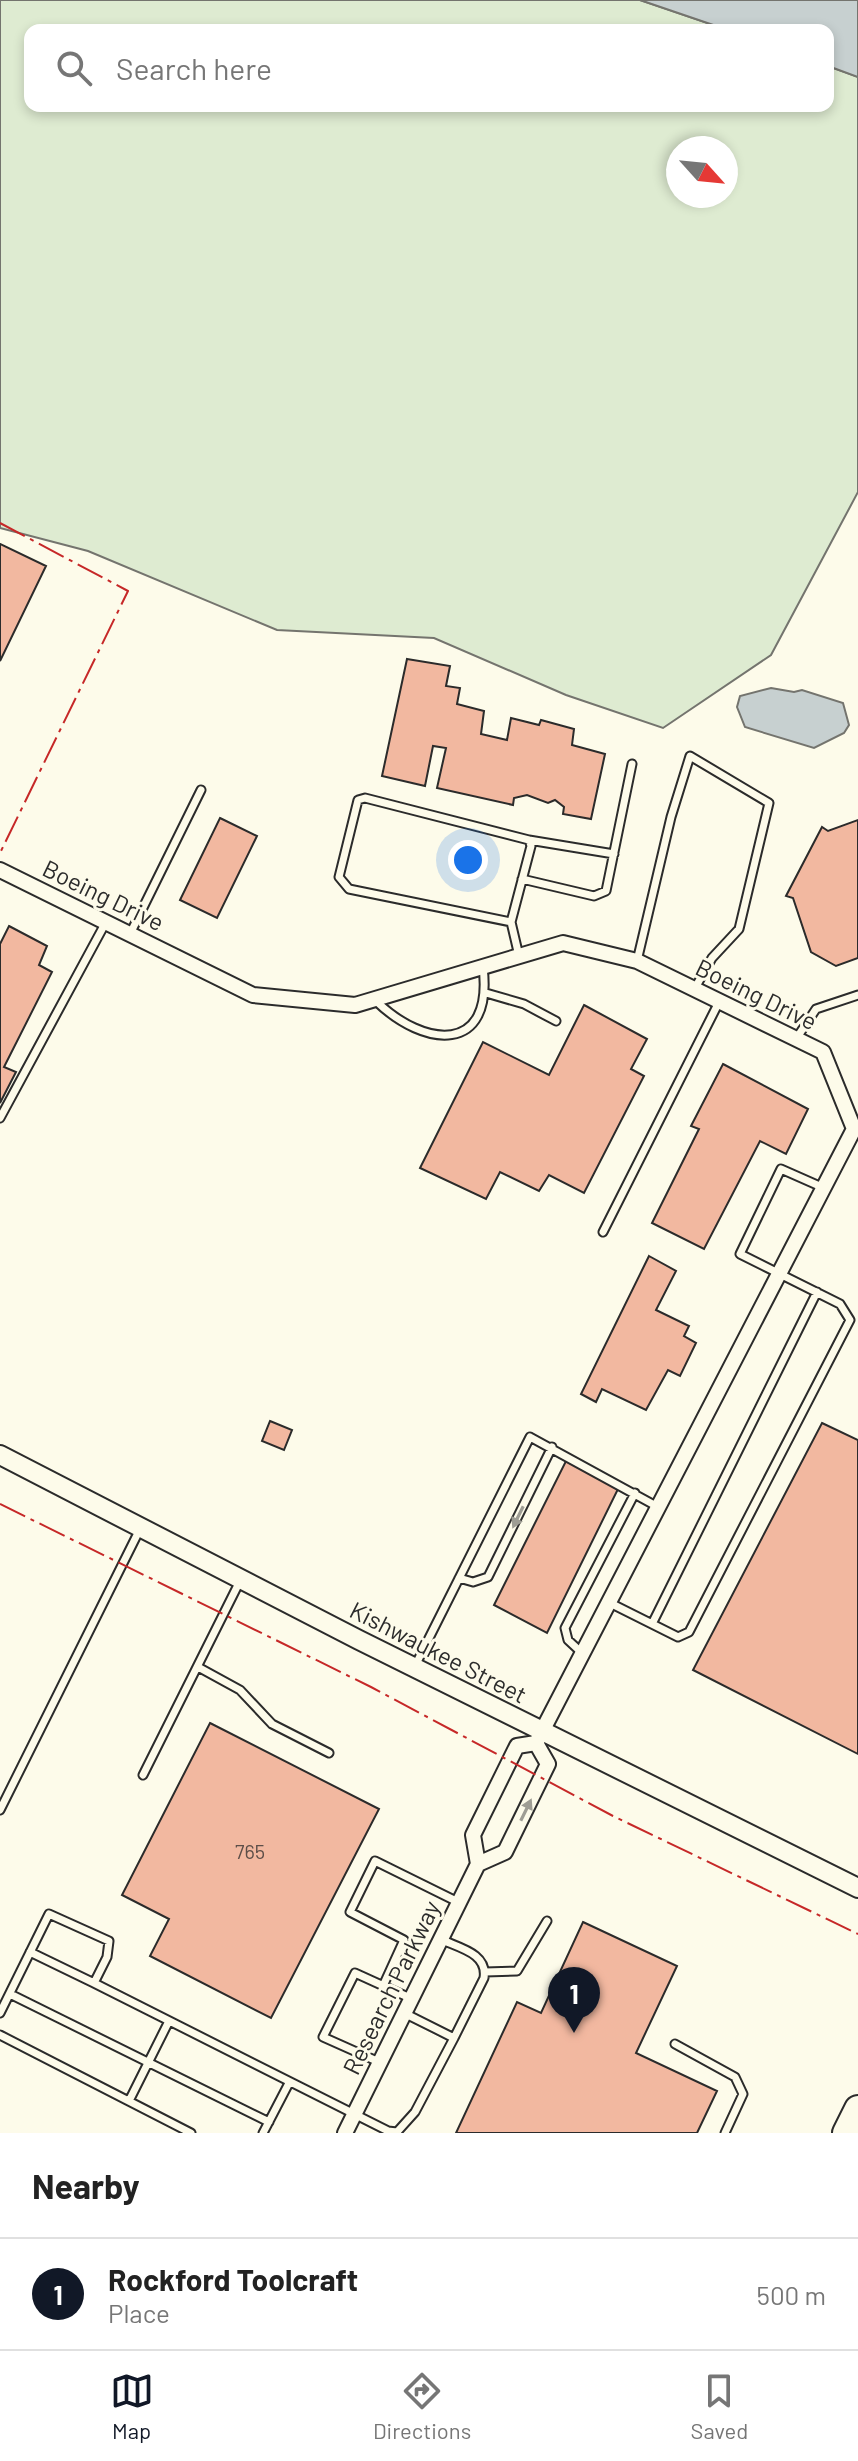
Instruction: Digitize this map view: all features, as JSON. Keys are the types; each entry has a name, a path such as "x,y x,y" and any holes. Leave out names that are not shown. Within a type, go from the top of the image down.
{"highway":[{"path":"846,2133 858,2109"}],"street":[{"name":"Boeing Drive","path":"0,870 253,995 355,1005 563,943 637,961 823,1052 856,1125 538,1737"},
{"name":"Kishwaukee Street","path":"0,1455 414,1668 538,1737 858,1888"},
{"name":"Research Parkway","path":"345,2133 478,1864 473,1835 517,1746 538,1737 548,1764 505,1852 478,1864"}],"lane":[{"path":"637,961 671,817 690,756 769,803 739,929 712,958 694,990"},
{"path":"522,879 600,895 606,891 632,764"},
{"path":"130,934 201,790"},
{"path":"511,922 349,889 342,884 339,877 354,807 365,798 529,840 614,854"},
{"path":"519,956 511,922 531,846 529,840"},
{"path":"0,1118 106,922"},
{"path":"374,999 404,1023 426,1035 446,1037 465,1029 482,1011 486,993 483,967"},
{"path":"486,993 524,1004 556,1021"},
{"path":"796,1039 816,1009 858,995"},
{"path":"603,1232 719,1002"},
{"path":"608,1602 678,1637 689,1632 850,1320 840,1304 740,1254 781,1169 824,1188"},
{"path":"652,1624 817,1292"},
{"path":"414,1668 527,1435 658,1507"},
{"path":"459,1578 473,1582 488,1577 552,1447"},
{"path":"582,1653 568,1640 565,1628 635,1493"},
{"path":"0,1810 141,1527"},
{"path":"143,1775 241,1579"},
{"path":"198,1667 240,1690 272,1724 329,1753"},
{"path":"383,1986 404,1940 350,1912 375,1861 458,1902"},
{"path":"0,2013 49,1914 109,1941 107,1957 94,1983"},
{"path":"485,1972 517,1971 547,1921"},
{"path":"30,1952 354,2116 397,2132 415,2112 485,1972 481,1958 440,1939"},
{"path":"380,2062 323,2037 355,1973 410,1998"},
{"path":"10,1994 269,2122"},
{"path":"404,2013 454,2038"},
{"path":"129,2101 169,2021"},
{"path":"0,2035 191,2133"},
{"path":"675,2044 735,2077 743,2094 725,2133"},
{"path":"263,2133 289,2083"}],"green space":[{"path":"0,0 640,0 710,24 24,24 24,112 834,112 834,68 858,77 858,492 771,655 663,728 566,695 434,638 277,630 88,551 0,528"}],"shaded area":[{"path":"640,0 858,0 858,77 834,68 834,24 710,24"},
{"path":"771,688 794,692 802,690 843,703 849,725 844,733 814,748 745,727 737,707 740,696"}],"building":[{"path":"0,544 46,566 0,661"},
{"path":"407,659 450,666 446,686 460,688 457,704 484,711 481,734 507,740 511,718 539,725 541,720 574,729 572,745 605,754 591,819 563,814 564,807 555,800 548,803 527,795 514,798 513,805 437,788 446,748 433,746 425,786 382,776"},
{"path":"220,818 257,836 217,918 180,900"},
{"path":"858,820 858,958 836,966 811,952 793,898 786,896 822,827 828,831"},
{"path":"9,926 47,946 39,965 52,972 4,1067 16,1072 0,1103 0,944"},
{"path":"584,1005 647,1039 631,1069 644,1076 584,1193 549,1175 539,1191 500,1172 486,1199 420,1168 483,1042 549,1075"},
{"path":"723,1064 808,1109 786,1154 760,1141 704,1249 652,1223 699,1129 691,1126"},
{"path":"649,1256 676,1271 656,1310 689,1326 684,1336 696,1343 680,1376 668,1370 646,1410 602,1389 596,1402 581,1394"},
{"path":"270,1421 292,1430 284,1450 262,1441"},
{"path":"822,1423 858,1440 858,1754 693,1670"},
{"path":"566,1461 619,1487 547,1633 494,1605"},
{"path":"210,1723 379,1809 271,2018 150,1956 169,1919 122,1895"},
{"path":"583,1922 677,1966 636,2053 717,2091 697,2133 456,2133 517,2002 541,2013"}],"power":[{"path":"0,523 128,591 0,853"},
{"path":"0,1504 371,1687 613,1816 858,1934"}],"place":[{"name":"Rockford Toolcraft","path":"574,2033"}]}
